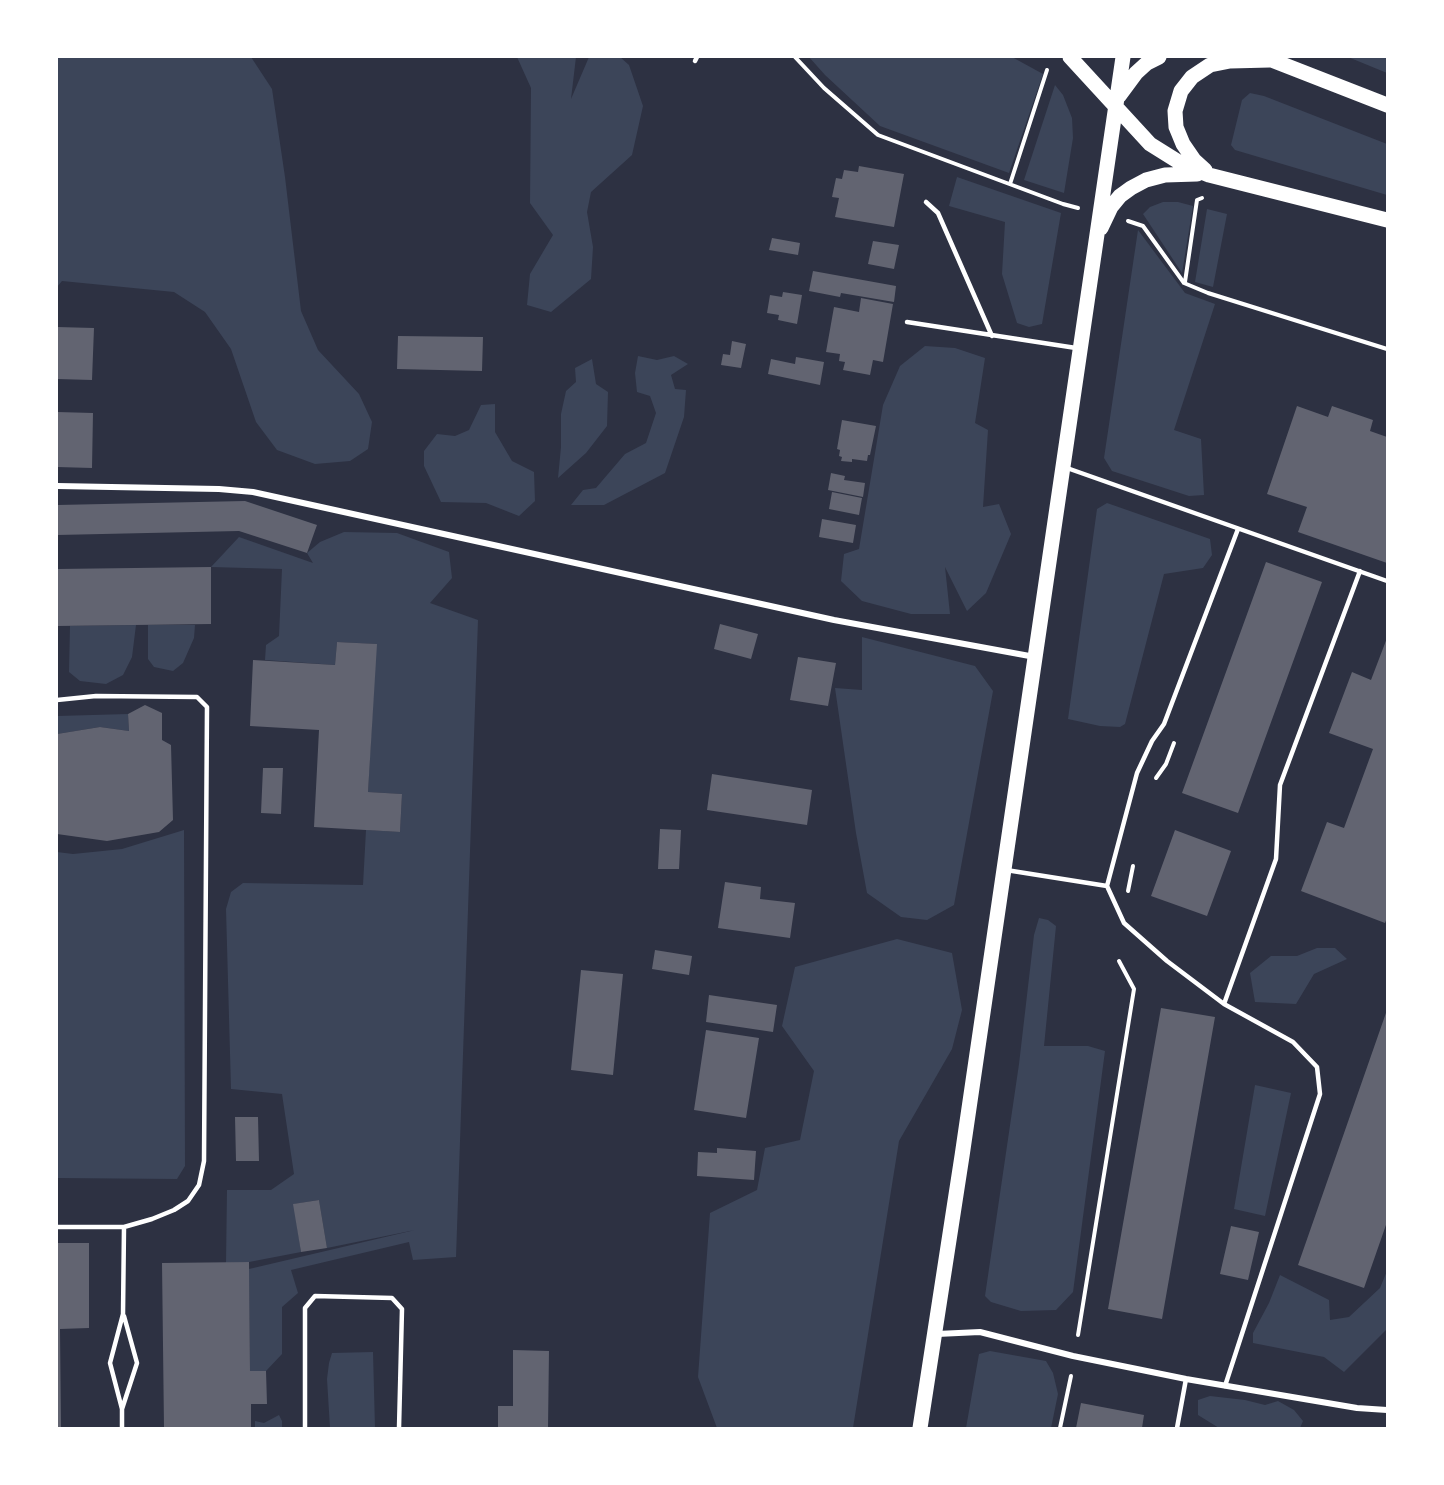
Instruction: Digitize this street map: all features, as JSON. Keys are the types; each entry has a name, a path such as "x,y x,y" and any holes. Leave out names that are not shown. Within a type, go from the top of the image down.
{"main road":[{"path":"1070,57 1115,104 1133,128 1150,144 1182,164 1209,175 1387,220"},
{"path":"920,1428 936,1334 1093,248 1123,57"},
{"path":"1115,104 1125,86 1136,74 1147,63 1159,57"},
{"path":"1209,175 1194,160 1183,144 1176,127 1175,111 1180,91 1192,77 1210,65 1264,58 1387,105"},
{"path":"1093,248 1111,207 1131,188 1146,180 1165,175 1209,175"}],"street":[{"path":"57,486 219,489 253,492 834,620 1035,657"},
{"path":"936,1334 980,1332 1073,1356 1186,1379 1357,1408 1387,1410"}],"lane":[{"path":"926,202 938,213 992,336"},
{"path":"907,322 1079,348"},
{"path":"1062,466 1387,580"},
{"path":"1225,1386 1320,1094 1317,1067 1293,1042 1224,1004 1167,961 1124,923 1107,886 1137,773 1152,741 1164,724 1239,529"},
{"path":"1224,1004 1276,859 1280,785 1360,571"},
{"path":"57,700 96,696 197,697 207,707 204,1161 199,1185 188,1201 174,1210 124,1227 57,1227"},
{"path":"1004,870 1107,886"},
{"path":"122,1428 122,1409 110,1363 123,1314 124,1227"},
{"path":"305,1428 305,1308 315,1296 392,1298 402,1309 399,1428"},
{"path":"122,1409 137,1363 123,1314"},
{"path":"1176,1428 1186,1379"}],"path":[{"path":"795,57 824,88 878,135 1078,208"},
{"path":"1010,184 1047,70"},
{"path":"1184,283 1197,200 1209,196"},
{"path":"1128,221 1143,226 1184,283 1208,293 1387,349"},
{"path":"1078,1335 1134,988 1119,961"},
{"path":"1060,1428 1071,1376"}],"shaded area":[{"path":"57,57 251,57 272,89 301,311 318,350 359,394 372,422 368,449 350,461 315,464 277,450 256,422 231,349 205,312 174,292 62,281 57,287"},
{"path":"517,57 576,57 571,99 589,57 620,57 629,65 643,106 632,155 591,192 587,212 593,247 591,279 551,312 527,305 530,274 553,235 530,203 531,88"},
{"path":"809,57 1012,57 1043,74 1009,173 880,126"},
{"path":"1348,57 1387,57 1387,73"},
{"path":"1055,85 1063,95 1072,118 1073,138 1064,193 1024,180"},
{"path":"1250,93 1264,96 1387,144 1387,195 1235,150 1231,145 1242,100"},
{"path":"957,177 1061,213 1042,324 1029,327 1017,323 1002,274 1005,222 949,206"},
{"path":"1163,202 1178,202 1193,206 1182,273 1143,214 1150,207"},
{"path":"1207,209 1227,214 1213,287 1195,282"},
{"path":"1138,230 1185,293 1215,304 1174,430 1201,439 1204,495 1189,496 1112,471 1104,458"},
{"path":"925,346 955,348 985,358 975,423 988,430 983,507 999,504 1011,534 986,593 967,611 945,567 950,614 911,614 862,601 841,581 844,554 859,549 883,405 900,366"},
{"path":"638,356 657,360 674,356 688,364 671,375 675,389 686,390 684,417 665,473 604,505 571,505 583,490 596,488 625,454 646,443 656,413 650,396 637,392 635,373"},
{"path":"592,359 596,384 608,392 607,426 586,453 558,478 561,414 566,391 576,382 575,368"},
{"path":"495,404 495,432 512,461 534,472 535,501 519,516 486,503 441,502 424,466 424,451 437,434 455,436 469,430 481,405"},
{"path":"1107,503 1210,539 1212,555 1203,568 1164,574 1125,724 1120,727 1100,726 1068,719 1097,509"},
{"path":"344,532 397,533 449,552 452,578 430,603 478,620 456,1257 413,1260 409,1242 291,1270 298,1293 282,1307 282,1354 266,1371 250,1371 249,1269 415,1230 327,1248 319,1200 294,1204 301,1252 249,1262 226,1263 227,1190 271,1190 294,1174 282,1094 231,1089 226,909 231,892 243,883 363,885 366,830 400,832 402,794 368,792 376,644 337,642 335,665 265,660 266,645 279,636 282,569 211,567 239,537 313,563 307,553 320,542"},
{"path":"136,625 132,657 123,675 106,684 80,681 69,672 70,626"},
{"path":"148,625 195,625 194,638 183,663 173,671 154,667 148,659"},
{"path":"862,637 975,666 993,691 954,905 927,920 901,917 867,893 835,688 862,690"},
{"path":"128,714 129,731 100,727 57,734 57,716"},
{"path":"184,830 185,1166 177,1179 57,1178 57,852 73,854 122,849"},
{"path":"1039,918 1048,920 1056,926 1044,1046 1088,1046 1105,1051 1073,1292 1056,1310 1021,1311 991,1302 985,1296 1019,1064 1034,935"},
{"path":"897,939 952,953 962,1010 952,1049 899,1141 853,1428 717,1428 698,1377 710,1213 757,1190 765,1148 800,1140 814,1071 782,1026 795,967"},
{"path":"1317,948 1335,948 1347,959 1314,974 1296,1004 1255,1002 1250,973 1271,956 1297,956"},
{"path":"1255,1085 1291,1093 1265,1216 1234,1209"},
{"path":"1387,1271 1387,1329 1344,1372 1324,1357 1253,1343 1253,1333 1269,1303 1280,1275 1329,1300 1330,1320 1349,1317 1380,1288"},
{"path":"990,1351 1046,1361 1053,1373 1058,1394 1051,1428 966,1428 979,1354"},
{"path":"373,1352 375,1428 330,1428 327,1379 332,1353"},
{"path":"1210,1396 1265,1405 1278,1401 1294,1410 1303,1421 1300,1428 1219,1428 1198,1415 1198,1400"},
{"path":"279,1415 282,1428 255,1428 255,1421 264,1423"}],"building":[{"path":"859,166 904,174 894,227 835,217 839,198 832,197 836,178 842,179 844,170 858,172"},
{"path":"772,238 800,243 798,255 769,250"},
{"path":"873,241 899,245 894,269 868,264"},
{"path":"813,271 896,286 894,302 841,293 840,297 809,291"},
{"path":"783,292 802,295 797,324 778,320 779,315 767,313 770,295 782,297"},
{"path":"861,298 893,304 883,362 873,360 870,375 843,370 845,362 839,361 840,354 826,352 834,307 859,312"},
{"path":"57,327 94,328 92,380 57,379"},
{"path":"398,336 483,337 482,371 397,369"},
{"path":"732,341 746,344 741,368 721,365 723,354 730,355"},
{"path":"796,357 824,362 820,385 768,374 771,359 795,364"},
{"path":"1297,406 1328,417 1332,406 1373,420 1370,431 1387,437 1387,563 1298,532 1307,507 1267,494"},
{"path":"57,412 93,413 92,468 57,467"},
{"path":"842,420 876,426 867,461 852,459 852,462 841,461 840,450 837,449"},
{"path":"831,473 845,476 844,480 865,483 863,497 828,490"},
{"path":"832,492 862,498 859,515 829,509"},
{"path":"245,501 317,525 307,553 239,531 57,535 57,505"},
{"path":"822,519 856,525 853,543 819,537"},
{"path":"1266,562 1322,582 1238,813 1182,793"},
{"path":"211,567 211,624 57,626 57,569"},
{"path":"720,624 758,634 751,659 714,649"},
{"path":"1387,638 1387,918 1385,923 1301,891 1327,822 1344,828 1373,749 1329,733 1352,672 1371,680"},
{"path":"337,642 377,644 368,792 402,794 400,832 314,827 319,730 250,726 253,660 335,665"},
{"path":"798,657 836,663 828,706 790,700"},
{"path":"145,705 162,713 162,740 171,745 173,820 159,832 107,841 57,834 57,734 100,727 129,731 128,714"},
{"path":"263,768 283,768 281,814 261,813"},
{"path":"712,774 812,790 807,825 707,810"},
{"path":"660,829 681,830 679,869 658,869"},
{"path":"1175,830 1231,851 1207,916 1151,896"},
{"path":"725,882 761,887 760,899 795,903 790,938 718,928"},
{"path":"655,950 692,956 689,975 652,969"},
{"path":"581,970 623,974 613,1075 571,1070"},
{"path":"709,995 777,1005 773,1032 706,1022"},
{"path":"1161,1008 1215,1017 1162,1319 1108,1309"},
{"path":"1387,1010 1387,1222 1364,1288 1298,1265"},
{"path":"706,1030 759,1038 746,1118 694,1110"},
{"path":"235,1117 258,1117 259,1161 236,1161"},
{"path":"717,1148 756,1151 754,1180 697,1176 698,1152 717,1153"},
{"path":"319,1200 327,1248 301,1252 293,1204"},
{"path":"1231,1226 1259,1232 1248,1280 1220,1274"},
{"path":"57,1243 89,1243 89,1328 60,1329 61,1428 57,1428"},
{"path":"249,1262 250,1371 266,1371 267,1404 251,1404 251,1428 164,1428 162,1263"},
{"path":"513,1350 549,1351 548,1428 498,1428 498,1406 513,1406"},
{"path":"1081,1403 1144,1415 1142,1428 1076,1428"}]}
